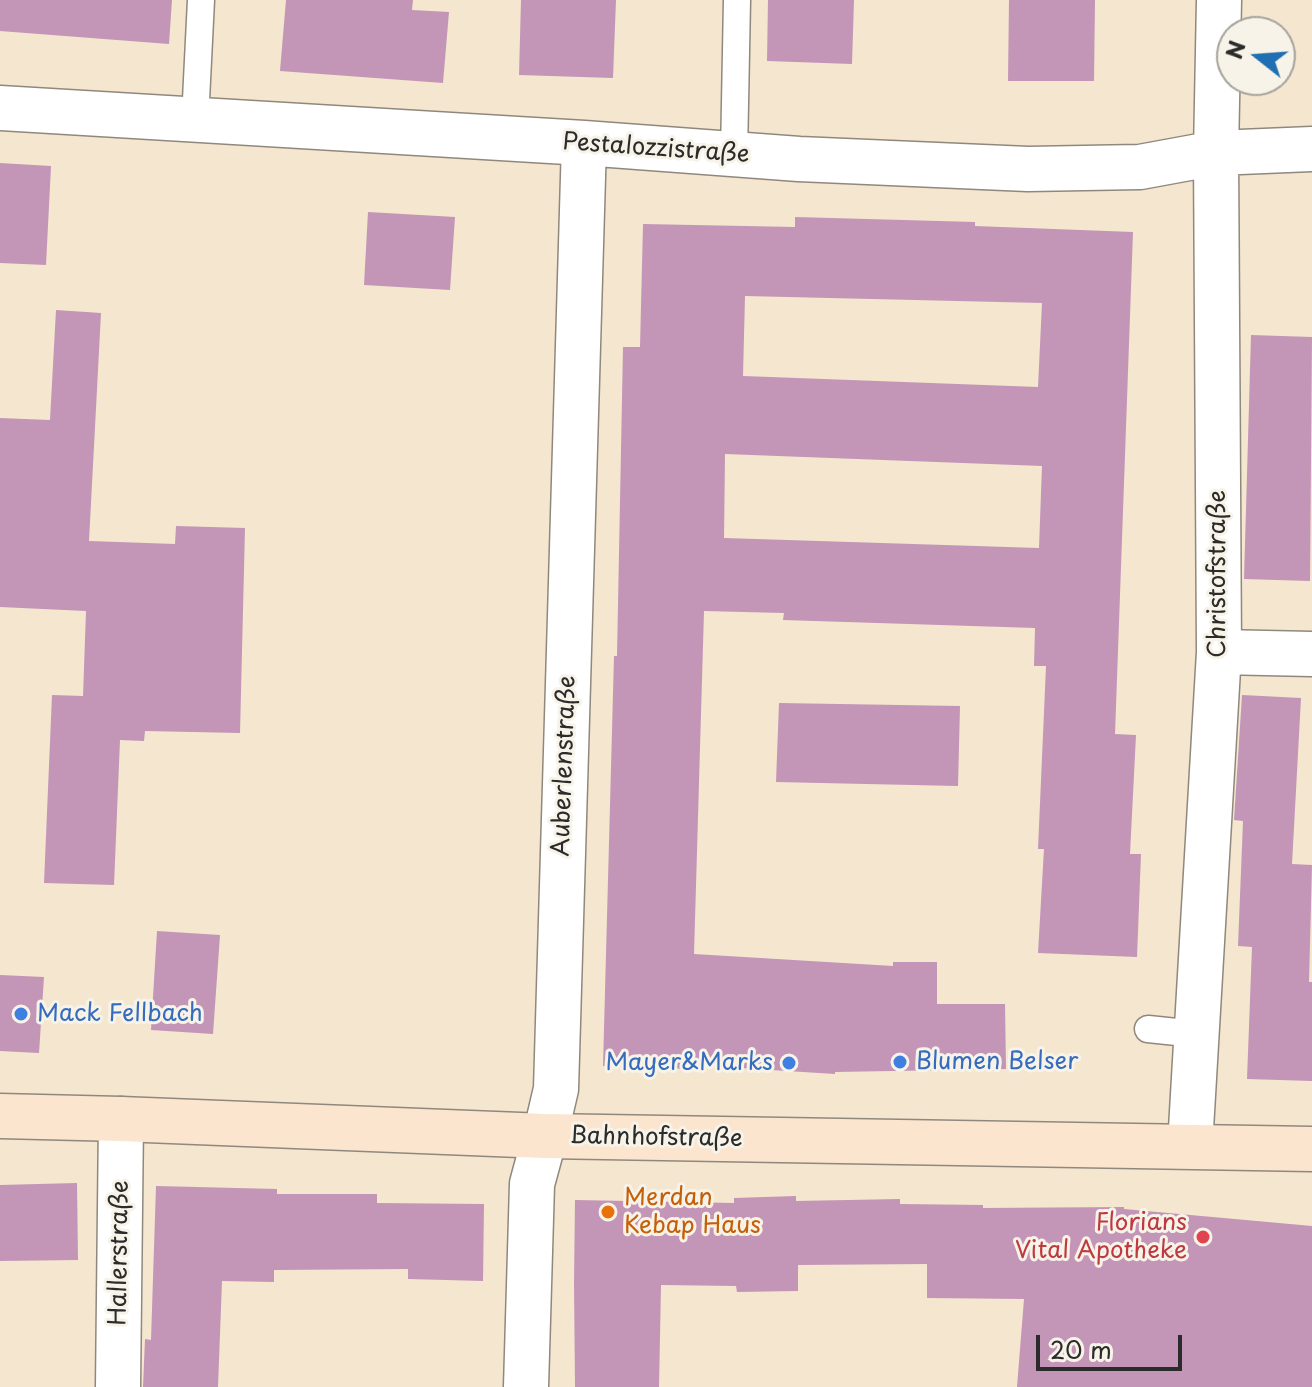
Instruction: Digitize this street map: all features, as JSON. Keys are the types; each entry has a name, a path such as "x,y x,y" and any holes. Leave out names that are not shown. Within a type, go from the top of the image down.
{"street":[{"name":"Christofstraße","path":"1190,1146 1219,652 1216,153 1219,0"},
{"name":"Pestalozzistraße","path":"0,108 734,155 1028,169 1140,167 1216,153 1312,149"},
{"name":"Auberlenstraße","path":"526,1387 532,1184 556,1089 584,143"},
{"path":"1219,652 1312,654"},
{"name":"Bahnhofstraße","path":"0,1116 545,1136 1312,1149"},
{"name":"Hallerstraße","path":"118,1387 121,1119"}],"lane":[{"path":"195,120 201,0"},
{"path":"734,155 737,0"},
{"path":"1148,1029 1196,1034"}],"building":[{"path":"0,0 172,0 169,44 0,31"},
{"path":"286,0 413,0 412,10 449,12 443,83 280,71"},
{"path":"521,0 616,0 613,78 519,75"},
{"path":"768,0 854,0 852,64 767,61"},
{"path":"1009,0 1095,0 1094,81 1008,81"},
{"path":"0,163 51,166 46,265 0,263"},
{"path":"368,212 455,217 450,290 364,285"},
{"path":"795,217 975,222 975,226 1133,232 1115,734 1136,735 1130,854 1141,854 1137,957 1038,953 1044,849 1038,849 1046,666 1034,666 1035,628 783,620 784,613 704,611 694,954 893,966 893,962 937,962 937,1004 1005,1004 1006,1069 835,1074 692,1065 691,1069 603,1066 614,656 617,656 623,347 640,347 643,224 795,227","holes":["745,296 1042,303 1038,387 743,376","725,454 1042,466 1039,548 724,538"]},
{"path":"56,310 101,313 89,541 175,544 176,526 245,528 240,733 145,731 144,741 120,740 114,885 44,883 52,695 83,696 86,611 0,607 0,418 50,420"},
{"path":"1251,335 1312,337 1310,581 1244,579"},
{"path":"1242,695 1301,698 1292,864 1312,865 1309,982 1312,982 1312,1081 1247,1079 1252,947 1238,946 1243,821 1234,820"},
{"path":"779,703 960,706 958,786 776,782"},
{"path":"157,931 220,935 213,1034 151,1030"},
{"name":"Mack Fellbach","path":"0,975 44,977 39,1053 0,1051"},
{"path":"77,1183 78,1260 0,1261 0,1185"},
{"path":"156,1186 277,1189 277,1194 377,1194 377,1203 484,1204 483,1281 408,1279 408,1269 274,1270 274,1282 222,1281 218,1387 143,1387 145,1339 151,1340"},
{"path":"796,1196 796,1201 900,1199 900,1204 983,1205 983,1208 1124,1207 1312,1226 1312,1387 1017,1387 1024,1299 927,1298 927,1264 798,1265 798,1291 737,1292 736,1286 661,1285 659,1387 575,1387 575,1200 734,1203 734,1198"}],"place":[{"name":"Mack Fellbach","path":"21,1014"},
{"name":"Blumen Belser","path":"900,1062"},
{"name":"Mayer&Marks","path":"789,1063"},
{"name":"Merdan Kebap Haus","path":"608,1212"},
{"name":"Florians Vital Apotheke","path":"1203,1237"}]}
